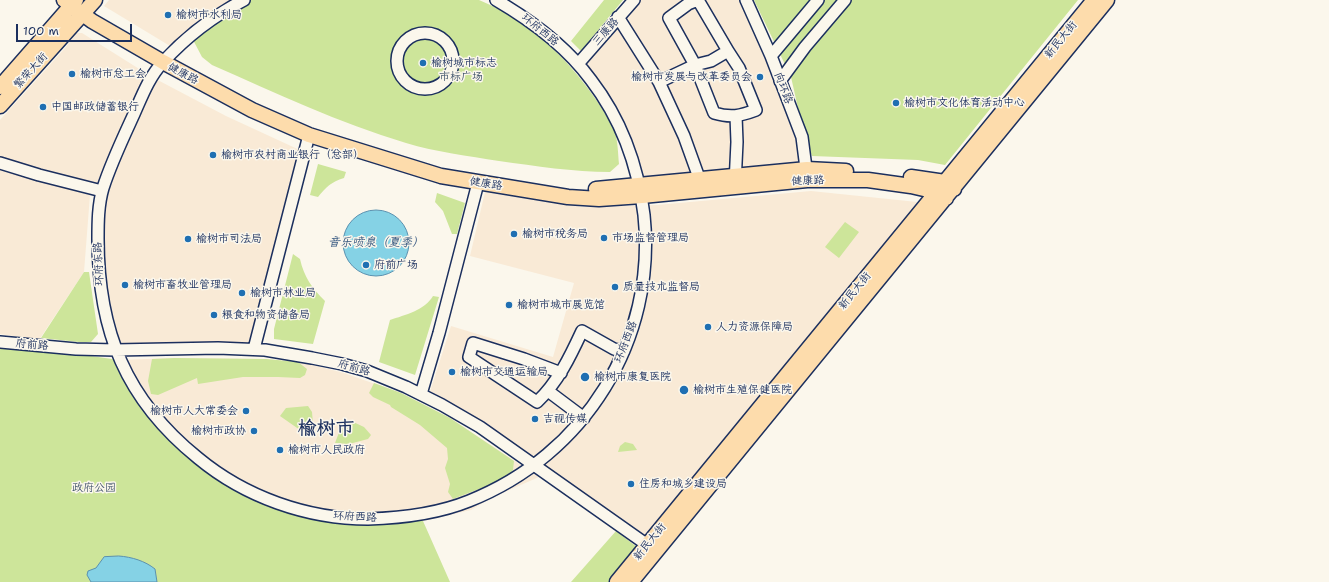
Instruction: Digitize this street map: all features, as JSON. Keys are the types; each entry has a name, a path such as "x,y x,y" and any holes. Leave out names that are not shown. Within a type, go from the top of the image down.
{"main road":[{"name":"新民大街","path":"945,190 1094,0"},
{"name":"新民大街","path":"617,582 652,548 945,190 1107,0"},
{"name":"健康路","path":"79,4 165,60 252,110 308,135 441,176 568,197 599,199 640,191 807,174 879,172 945,190"},
{"name":"繁荣大街","path":"0,87 79,4"},
{"name":"繁荣大街","path":"0,106 79,4"},
{"name":"健康路","path":"165,60 252,104 285,118 327,134 443,169 545,185 640,191"},
{"name":"新民大街","path":"631,582 652,548"}],"street":[{"name":"环府东路","path":"244,0 198,29 175,49 152,77 143,93 117,152 102,191 98,222 98,270 106,319 115,350 133,384 155,416 181,444 210,468 242,488 278,504"},
{"name":"环府西路","path":"278,504 316,514 354,519 392,519 423,514 467,502 502,486 534,466 563,441 584,418 610,381 624,351 638,310 645,272 646,234 640,191 632,158 614,116 591,80 578,64 548,34 520,14 496,0"},
{"name":"三康路","path":"578,64 634,0"},
{"path":"698,0 739,68 756,110 736,116 714,114 695,65 669,18 688,4 698,0"},
{"name":"向环路","path":"746,0 771,56 802,137 807,174"},
{"path":"771,56 818,0"},
{"path":"780,80 802,51 845,0"},
{"path":"618,18 659,82 684,136 702,185"},
{"path":"431,33 439,37 448,46 453,58 453,67 450,75 441,84 430,89 422,89 410,85 401,77 396,62 397,54 406,39 414,35 431,33"},
{"path":"659,82 695,65 711,61 728,51"},
{"path":"735,181 737,142 736,116"},
{"path":"254,350 308,135"},
{"path":"0,163 39,175 102,191"},
{"path":"421,394 478,183"},
{"path":"561,373 530,361 473,343 469,357 537,402 548,391 561,373 582,331 614,349 624,351"},
{"name":"府前路","path":"0,342 76,349 115,350 218,348 265,350 342,364 367,371 421,394 480,427 652,548"},
{"path":"548,391 584,418"}],"shaded area":[{"path":"109,0 233,0 175,49 104,6"},
{"path":"633,0 746,0 771,56 806,163 637,177 614,116 578,64"},
{"path":"76,33 82,33 152,77 226,116 304,152 254,349 115,350 100,287 102,191 60,174 0,157 0,120 66,47"},
{"path":"0,168 90,195 84,272 39,340 0,334"},
{"path":"811,191 927,203 651,540 428,398 451,326 553,357 574,283 470,256 485,192 583,207 657,205"},
{"path":"175,358 266,359 305,363 344,373 401,393 450,418 539,477 491,498 471,510 423,521 396,518 328,516 242,488 166,428 119,360"}],"green space":[{"name":"市标广场","path":"245,0 479,0 497,8 530,29 560,55 586,85 607,116 615,133 619,164 610,172 582,171 499,161 440,151 381,135 284,97 212,65 202,57 191,36"},
{"path":"604,0 623,0 581,51 571,41"},
{"name":"榆树市文化体育活动中心","path":"754,0 1078,0 945,165 918,160 812,156 803,130 791,77"},
{"path":"318,164 346,172 344,178 329,185 318,197 310,195"},
{"path":"437,193 465,203 457,234 452,234 443,211 435,202"},
{"path":"845,222 859,232 839,258 825,247"},
{"path":"293,254 300,259 309,282 325,301 313,344 274,339 274,329"},
{"path":"84,272 89,272 98,334 91,342 41,338"},
{"path":"433,296 439,297 415,375 379,362 390,320 420,308"},
{"name":"政府公园","path":"0,343 119,360 166,428 242,488 328,516 396,518 423,521 450,582 0,582"},
{"path":"152,359 266,359 298,362 307,369 305,375 300,378 243,377 198,384 197,378 158,395 151,394 148,381"},
{"path":"374,383 401,393 450,418 514,461 513,470 505,479 453,499 448,492 450,484 445,468 448,459 447,448 420,425 390,405 373,397 369,393"},
{"path":"308,406 312,412 314,436 300,430 280,416 286,408"},
{"path":"349,420 364,427 371,435 368,439 349,444 335,443 343,422"},
{"path":"625,442 633,444 637,450 618,452 620,446"},
{"path":"616,531 637,547 609,582 571,582"}],"water":[{"name":"音乐喷泉（夏季）","path":"376,210 389,213 399,220 406,230 409,243 406,256 399,266 389,273 376,276 363,273 353,266 346,256 343,243 346,230 353,220 363,213"},
{"path":"104,557 129,557 151,566 155,569 157,582 91,582 87,575 88,571 96,568"}],"place":[{"name":"榆树市水利局","path":"168,15"},
{"name":"榆树城市标志","path":"423,63"},
{"name":"榆树市总工会","path":"72,74"},
{"name":"榆树市发展与改革委员会","path":"760,77"},
{"name":"榆树市文化体育活动中心","path":"896,103"},
{"name":"中国邮政储蓄银行","path":"43,107"},
{"name":"榆树市农村商业银行（总部）","path":"213,155"},
{"name":"榆树市税务局","path":"514,234"},
{"name":"市场监督管理局","path":"604,238"},
{"name":"榆树市司法局","path":"188,239"},
{"name":"府前广场","path":"366,265"},
{"name":"榆树市畜牧业管理局","path":"125,285"},
{"name":"质量技术监督局","path":"615,287"},
{"name":"榆树市林业局","path":"242,293"},
{"name":"榆树市城市展览馆","path":"509,305"},
{"name":"粮食和物资储备局","path":"214,315"},
{"name":"人力资源保障局","path":"708,327"},
{"name":"榆树市交通运输局","path":"452,372"},
{"name":"榆树市康复医院","path":"585,377"},
{"name":"榆树市生殖保健医院","path":"684,390"},
{"name":"榆树市人大常委会","path":"246,411"},
{"name":"吉视传媒","path":"535,419"},
{"name":"榆树市政协","path":"254,431"},
{"name":"榆树市人民政府","path":"280,450"},
{"name":"住房和城乡建设局","path":"631,484"}],"district":[{"name":"榆树市","path":"326,429"}]}
